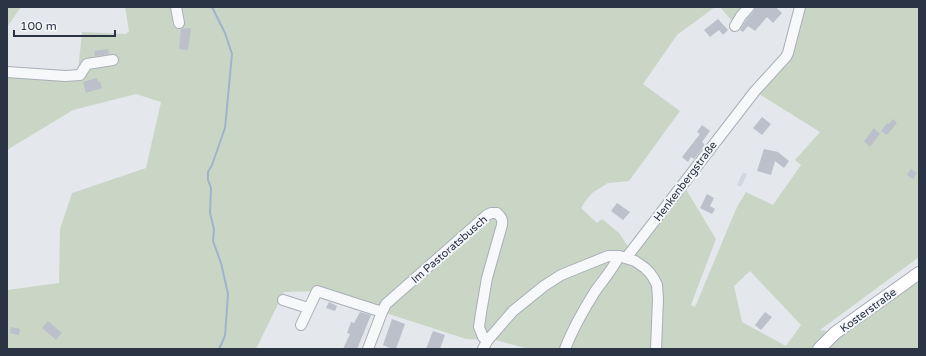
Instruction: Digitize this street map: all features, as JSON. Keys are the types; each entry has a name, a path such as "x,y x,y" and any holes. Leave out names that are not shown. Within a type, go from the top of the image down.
{"main road":[{"name":"Kosterstraße","path":"819,349 835,333 919,273"}],"street":[{"path":"176,7 179,23"},
{"path":"735,26 749,7"},
{"name":"Henkenbergstraße","path":"565,349 574,327 597,289 616,263 623,257 755,91 786,57 800,7"},
{"path":"7,72 72,76 80,75 87,64 113,60"},
{"name":"Im Pastoratsbusch","path":"368,349 386,304 477,223 491,213 497,213 501,217 502,225 487,278 479,327 485,345"},
{"name":"Im Pastoratsbusch","path":"485,345 513,312 544,286 561,275 608,256 623,257"},
{"path":"623,257 635,261 645,268 650,273 657,285 658,299 656,349"},
{"path":"301,325 317,291 382,312"},
{"path":"283,300 308,308"}],"shaded area":[{"path":"743,172 747,174 741,187 737,185"}],"green space":[{"path":"7,7 21,7 7,27"},
{"path":"125,7 715,7 677,35 643,84 680,111 629,181 608,183 592,193 581,208 597,223 602,219 619,233 633,254 684,186 716,239 691,305 695,307 738,205 746,192 773,205 801,165 795,160 820,132 756,92 782,64 800,7 919,7 919,257 820,330 843,334 919,278 919,349 529,349 495,340 466,339 318,291 284,292 256,349 7,349 7,290 59,283 60,229 72,193 146,168 161,102 136,94 73,110 7,150 7,70 78,71 82,32 126,34 129,31","holes":["750,271 801,325 786,346 742,322 734,286"]},
{"path":"720,7 747,7 733,22"}],"building":[{"path":"755,7 776,7 782,13 773,23 767,17 755,31 748,26 743,32 740,30 754,11"},
{"path":"718,19 728,30 723,35 719,30 710,37 704,30"},
{"path":"191,28 188,50 179,49 181,29"},
{"path":"108,49 109,54 95,56 94,51"},
{"path":"97,78 98,82 100,81 102,88 86,93 83,82"},
{"path":"762,117 771,124 762,135 753,128"},
{"path":"893,119 897,123 887,135 881,131 887,123 889,124"},
{"path":"702,125 710,131 702,142 705,145 694,159 691,157 688,162 682,157 700,134 697,132"},
{"path":"874,128 880,134 870,147 864,141"},
{"path":"764,149 778,152 789,161 784,168 775,161 771,175 757,171"},
{"path":"911,169 917,173 913,179 907,175"},
{"path":"707,194 714,198 710,206 715,209 712,214 700,208"},
{"path":"617,203 630,212 623,220 611,211"},
{"path":"329,302 337,306 335,311 326,308"},
{"path":"360,312 371,315 357,349 343,349 350,334 347,333 351,322 354,323"},
{"path":"765,312 772,317 761,330 755,325"},
{"path":"392,319 405,324 396,349 383,345"},
{"path":"48,321 62,333 56,340 42,328"},
{"path":"11,327 20,329 19,335 10,333"},
{"path":"433,331 445,335 440,349 426,349"}],"waterway":[{"path":"212,7 225,33 232,54 225,128 212,165 208,172 208,180 211,188 210,213 214,229 213,241 221,263 228,294 225,336 219,349"}]}
